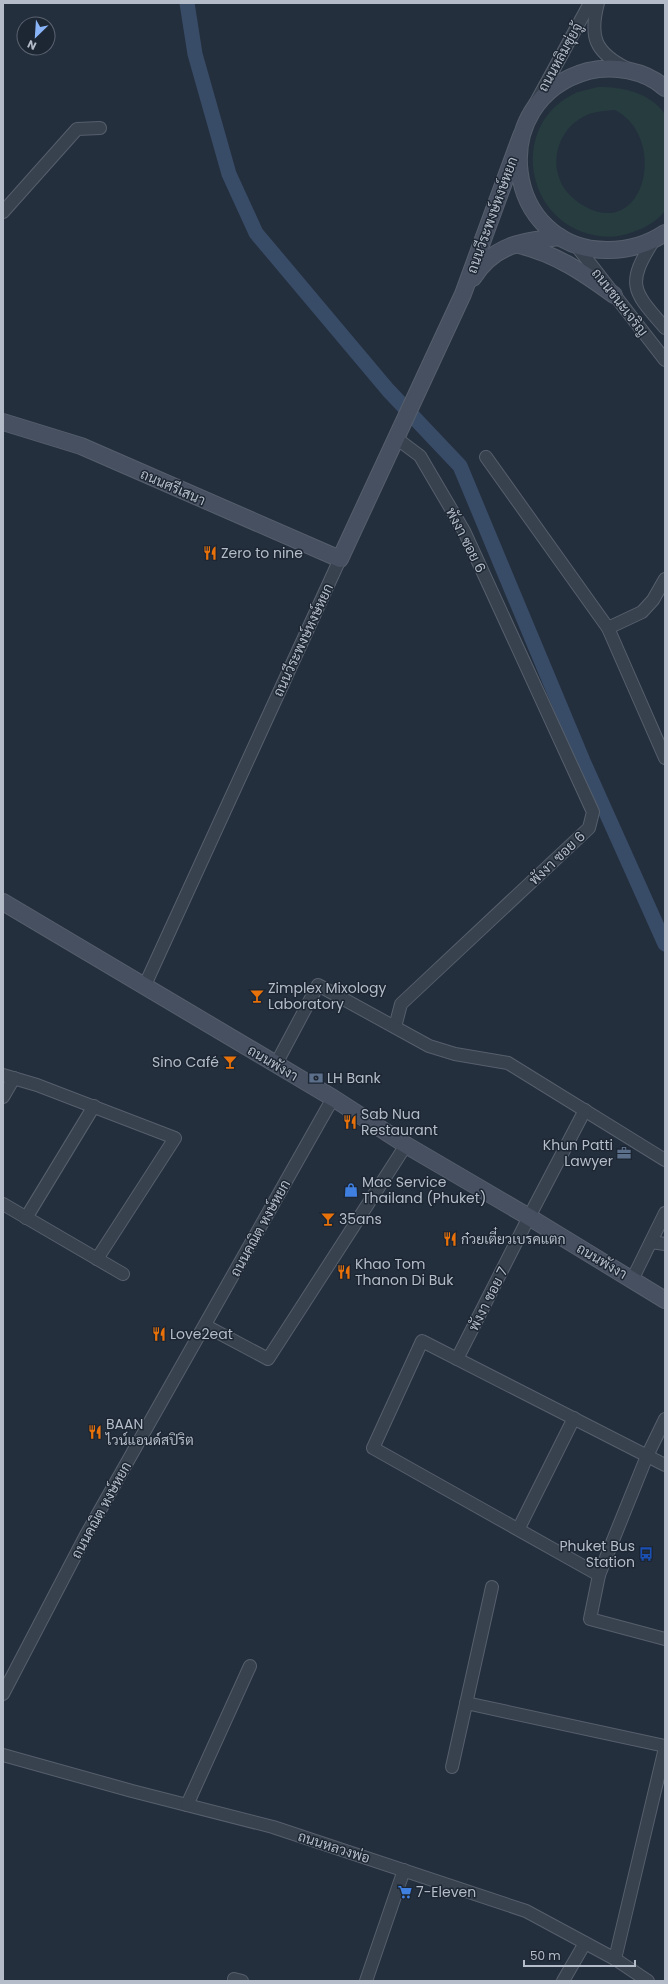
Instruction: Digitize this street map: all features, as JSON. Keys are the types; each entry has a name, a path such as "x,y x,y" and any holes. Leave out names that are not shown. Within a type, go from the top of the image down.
{"street":[{"name":"ถนนหลิมซุ่ยจู้","path":"532,111 590,3"},
{"name":"ถนนหลิมซุ่ยจู้","path":"598,3 593,21 594,36 599,49 612,61 630,70"},
{"path":"659,237 626,250 596,250 575,244 560,237 544,223 526,198 520,181 518,163 521,136 532,111 549,90 573,76 599,68 630,70 663,84"},
{"path":"3,212 77,129 100,128"},
{"name":"ถนนวีระพงษ์หงษ์หยก","path":"144,985 463,294 521,136"},
{"name":"ถนนวีระพงษ์หงษ์หยก","path":"463,294 480,267 495,253 532,240 560,237"},
{"name":"ถนนชนะเจริญ","path":"659,237 640,261 635,282 640,299 665,328"},
{"path":"517,244 536,249 560,259 580,270 614,295"},
{"name":"ถนนชนะเจริญ","path":"575,244 665,360"},
{"name":"ถนนศรีเสนา","path":"3,422 81,446 340,559"},
{"name":"พังงา ซอย 6","path":"395,1027 401,1004 589,828 593,812 464,531 420,456 398,434"},
{"path":"486,457 608,628 665,758"},
{"path":"608,628 642,612 653,600 665,579"},
{"name":"ถนนพังงา","path":"3,902 333,1098 406,1145 529,1217 665,1300"},
{"path":"276,1064 318,986 429,1046 455,1054 508,1063 665,1160"},
{"path":"3,1098 9,1076 94,1106 175,1138 97,1259"},
{"name":"ถนนคณิต หงษ์หยก","path":"3,1694 86,1535 206,1326 333,1098"},
{"path":"26,1218 94,1106"},
{"name":"พังงา ซอย 7","path":"458,1359 529,1217 585,1110"},
{"path":"206,1326 268,1359 406,1145"},
{"path":"3,1204 123,1274"},
{"path":"632,1280 665,1213"},
{"path":"651,1242 665,1244"},
{"path":"600,1575 519,1528 374,1448 422,1341 665,1465"},
{"path":"519,1528 574,1418"},
{"path":"665,1419 647,1456 600,1575 590,1619 665,1639"},
{"path":"452,1767 492,1587"},
{"path":"187,1805 250,1666"},
{"path":"466,1704 665,1747 615,1959"},
{"name":"ถนนหลวงพ่อ","path":"3,1755 273,1827 526,1911 615,1959 648,1981"},
{"path":"366,1981 404,1870"},
{"path":"563,1981 586,1943"}],"green space":[{"path":"598,87 617,88 635,92 651,100 665,114 665,211 655,221 646,226 623,235 609,237 594,235 570,226 552,211 540,191 534,169 534,146 541,125 556,106 578,92","holes":["615,110 631,123 641,141 645,161 643,181 635,198 622,210 605,213 584,206 568,193 559,179 557,157 561,141 570,127 576,121 587,115"]}],"waterway":[{"path":"187,3 195,54 229,174 256,233 388,390 460,466 583,761 665,944"}],"place":[{"name":"Zero to nine","path":"210,553"},
{"name":"Zimplex Mixology Laboratory","path":"257,996"},
{"name":"Sino Café","path":"230,1062"},
{"name":"LH Bank","path":"316,1078"},
{"name":"Sab Nua Restaurant","path":"350,1122"},
{"name":"Khun Patti Lawyer","path":"624,1153"},
{"name":"Mac Service Thailand (Phuket)","path":"351,1190"},
{"name":"35ans","path":"328,1219"},
{"name":"ก๋วยเตี๋ยวเบรคแตก","path":"450,1239"},
{"name":"Khao Tom Thanon Di Buk","path":"344,1272"},
{"name":"Love2eat","path":"159,1334"},
{"name":"BAAN ไวน์แอนด์สปิริต","path":"95,1432"},
{"name":"Phuket Bus Station","path":"646,1554"},
{"name":"7-Eleven","path":"405,1892"}]}
